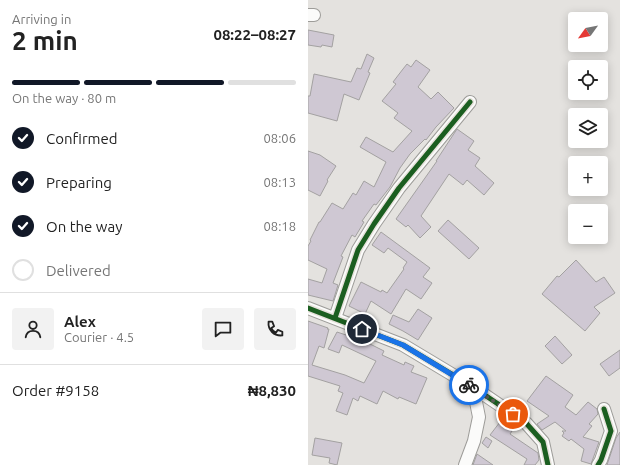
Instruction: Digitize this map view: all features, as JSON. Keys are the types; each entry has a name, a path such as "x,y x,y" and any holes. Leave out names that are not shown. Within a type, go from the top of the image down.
{"street":[{"path":"335,318 358,250 399,188 470,102"},
{"path":"308,308 403,345 473,388 526,423 543,442 548,465"},
{"path":"465,465 474,440 479,417 473,388"},
{"path":"598,465 611,431 604,409"}],"building":[{"path":"308,30 334,35 332,47 308,45"},
{"path":"367,54 374,58 368,72 370,73 359,100 344,94 337,121 308,113 308,96 310,96 314,74 351,82 357,68 361,69"},
{"path":"416,60 430,70 418,87 431,99 438,92 454,108 426,140 425,139 410,154 400,168 390,187 376,205 374,204 362,221 364,222 355,237 352,235 341,256 343,257 333,283 338,285 333,301 308,295 308,279 322,283 327,269 308,260 308,246 319,222 332,203 343,209 353,193 356,195 364,181 374,187 386,162 360,147 366,137 393,152 412,131 394,118 398,113 382,101 396,84 393,82 407,64 411,67"},
{"path":"457,129 474,141 468,150 480,158 475,166 494,183 484,195 467,180 463,185 449,174 421,216 431,227 420,238 408,225 406,227 396,219 437,161"},
{"path":"308,151 320,155 336,166 327,180 328,181 320,196 308,190"},
{"path":"448,220 479,248 469,259 438,231"},
{"path":"381,232 430,268 423,277 432,283 421,299 406,289 391,314 371,301 365,314 349,306 361,282 381,292 382,290 387,293 404,269 403,268 407,262 388,248 384,253 372,245"},
{"path":"576,260 596,282 604,277 615,293 594,307 600,313 585,331 542,294 557,276 559,277"},
{"path":"418,309 432,318 418,340 389,324 393,315 409,322"},
{"path":"308,321 329,329 324,348 319,346 312,365 345,375 364,383 376,361 342,345 339,353 328,349 337,332 349,336 350,334 384,351 382,355 404,365 405,362 414,366 411,372 427,378 416,404 399,397 398,399 383,391 377,404 360,396 358,401 353,398 347,415 336,411 343,393 338,391 340,386 308,376"},
{"path":"555,336 572,355 562,364 545,346"},
{"path":"620,350 620,368 609,376 600,364"},
{"path":"546,376 573,395 565,407 576,415 588,402 597,409 598,414 589,424 592,426 583,437 599,442 591,464 581,461 584,449 571,439 569,441 562,436 564,433 562,431 566,431 555,422 542,430 537,424 549,416 527,401"},
{"path":"500,422 512,431 510,434 538,453 539,460 535,465 524,465 527,459 490,435"},
{"path":"620,432 620,465 607,465 616,438"},
{"path":"486,437 492,441 488,448 482,443"},
{"path":"315,438 342,443 337,465 329,463 330,458 312,455"},
{"path":"477,454 493,465 473,465"}],"cycle path":[{"path":"335,318 358,250 374,224 399,188 470,102"},
{"path":"308,308 403,345 473,387 526,423 543,442 548,465"},
{"path":"598,465 611,431 604,409"}],"way so far":[{"path":"469,385 513,414"}],"route":[{"path":"362,329 403,345 469,385"}]}
